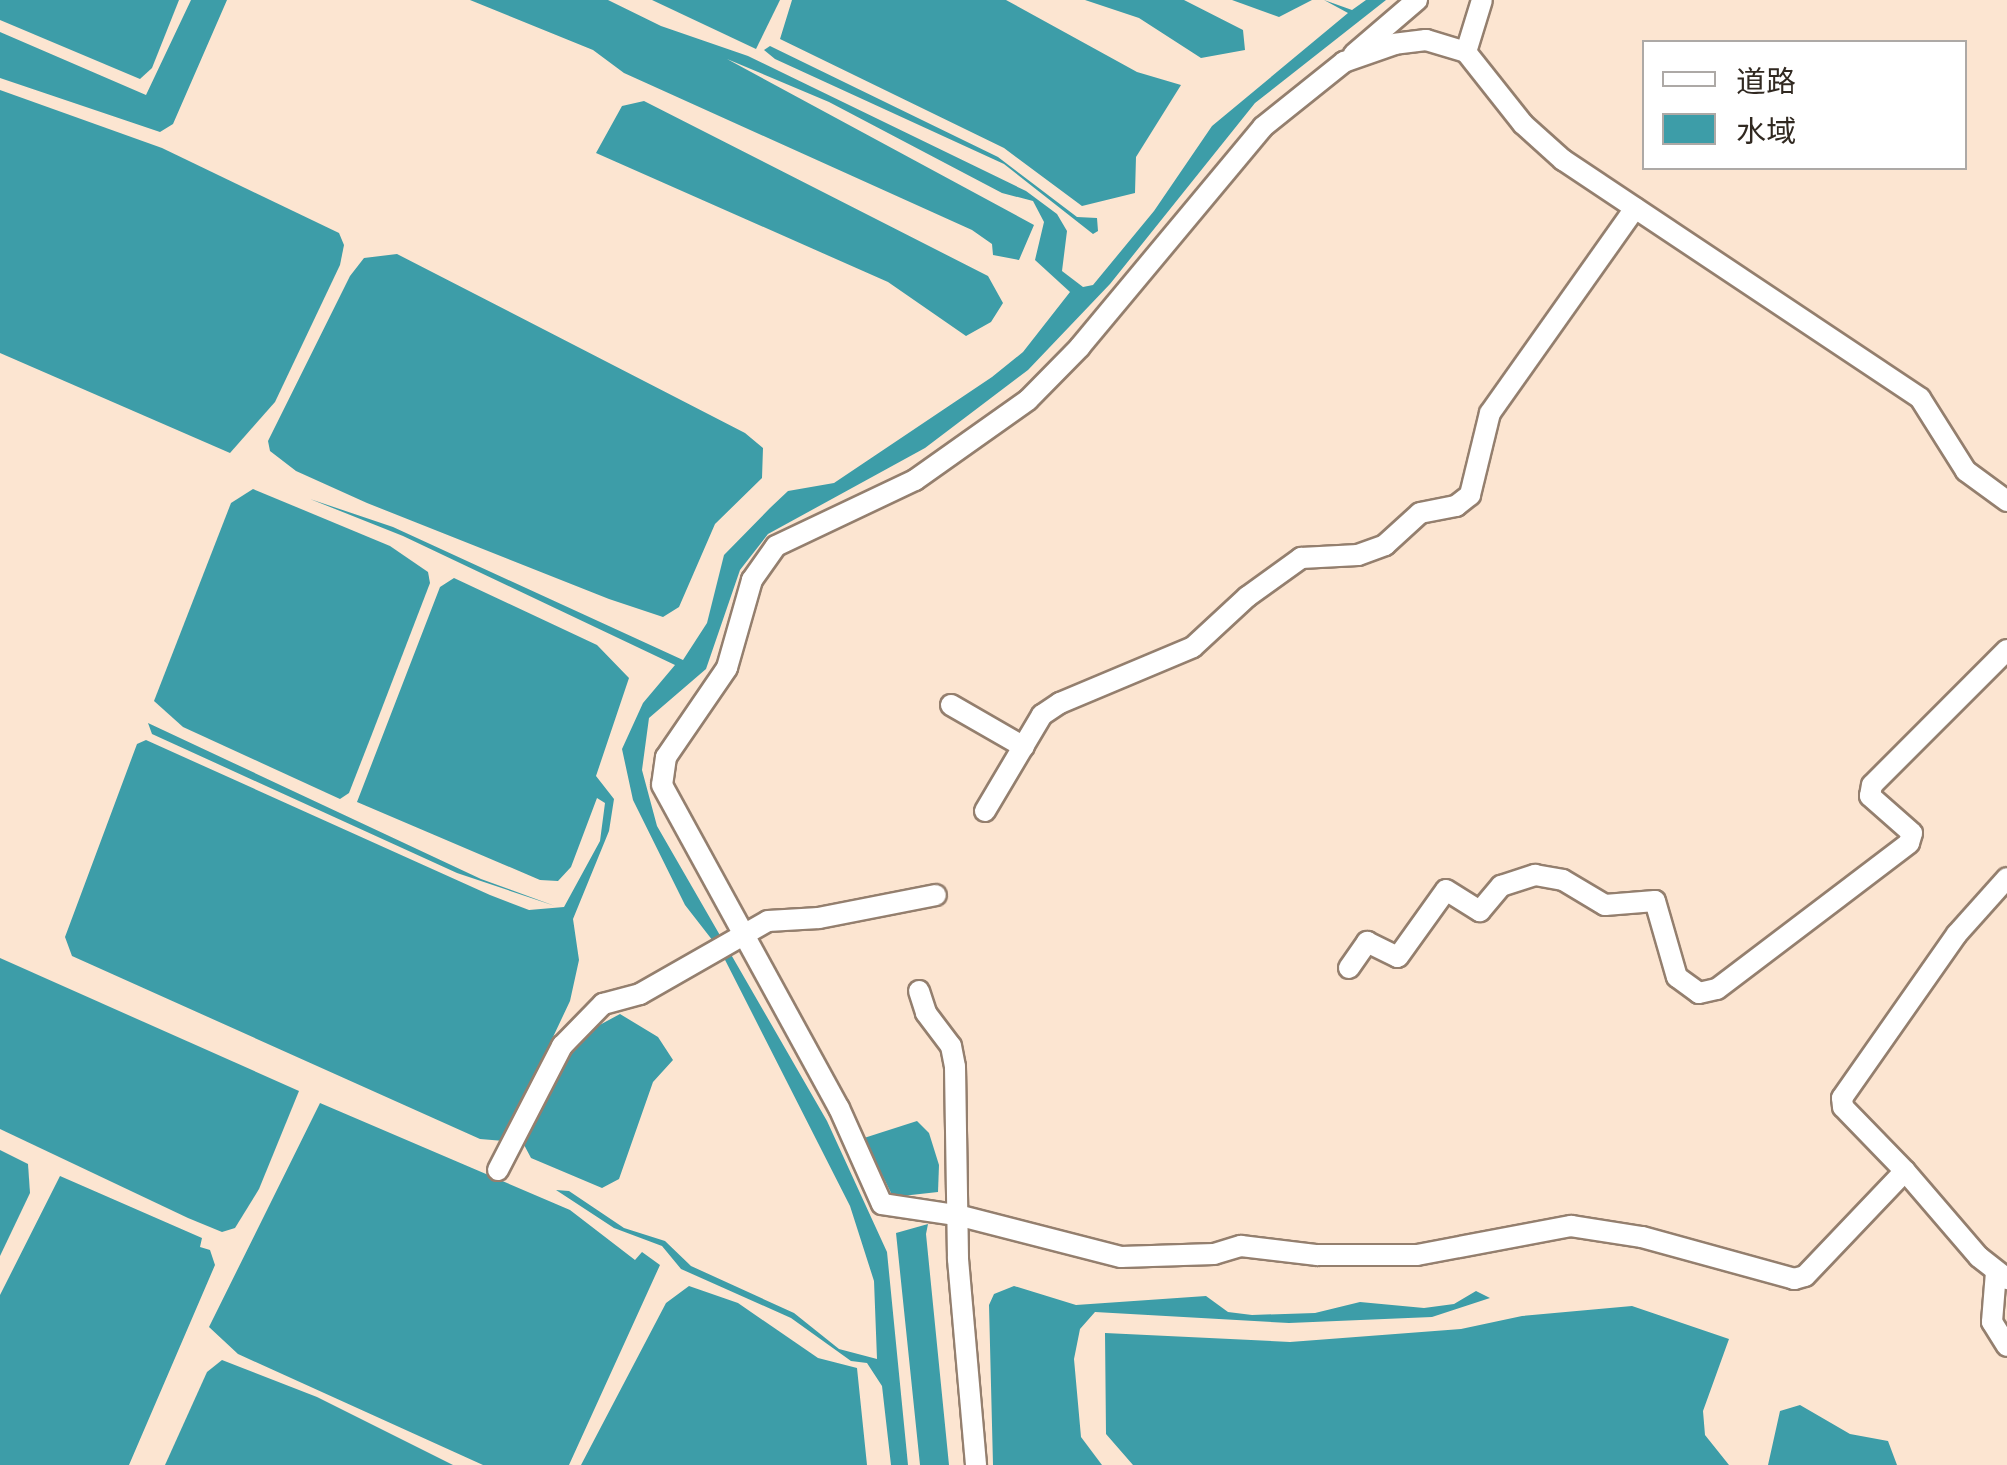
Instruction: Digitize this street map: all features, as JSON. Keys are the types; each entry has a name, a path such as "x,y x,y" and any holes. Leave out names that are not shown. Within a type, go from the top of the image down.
{"street":[{"path":"1417,0 1263,127 1080,348 1028,400 915,480 792,536 764,561 727,668 662,772 666,801 736,935 839,1108 874,1193 902,1211 961,1216 1121,1256 1199,1255 1241,1246 1318,1255 1416,1255 1571,1226 1599,1228 1794,1280 1814,1270 1905,1172"},
{"path":"1466,52 1482,0"},
{"path":"1344,62 1426,40 1466,52 1536,136 1635,208 1920,398 1966,470 2007,502"},
{"path":"985,811 1042,715 1060,703 1193,648 1247,596 1301,558 1358,555 1385,546 1420,513 1456,506 1470,495 1490,412 1635,208"},
{"path":"1349,968 1367,942 1398,956 1446,890 1480,910 1501,886 1535,875 1562,880 1605,905 1655,902 1676,977 1699,994 1717,989 1909,842 1912,832 1870,796 1872,785 2007,650"},
{"path":"952,705 1024,747"},
{"path":"2007,878 1957,934 1842,1098 1842,1108 2002,1276 1992,1322 2007,1346"},
{"path":"498,1170 581,1020 768,921 819,918 936,895"},
{"path":"919,992 953,1057 961,1216 958,1259 976,1465"}],"water":[{"path":"0,0 179,0 152,68 140,79 0,20"},
{"path":"191,0 227,0 173,124 160,132 0,78 0,32 146,95"},
{"path":"470,0 608,0 661,26 748,56 1026,191 1057,214 1067,231 1062,271 1083,287 1093,285 1154,211 1212,126 1348,13 1324,0 1352,10 1366,0 1386,0 1255,103 1110,284 1028,370 925,448 768,534 740,570 706,669 649,718 642,770 657,826 827,1121 887,1252 908,1465 891,1465 882,1386 867,1363 851,1361 791,1318 681,1269 662,1246 614,1228 556,1190 569,1191 624,1228 665,1241 691,1266 794,1313 839,1349 877,1359 874,1281 850,1206 720,950 685,905 633,800 622,749 643,703 675,665 403,536 310,499 393,527 683,660 707,623 724,555 770,508 788,491 834,483 992,377 1023,352 1070,292 1035,260 1044,222 1033,201 1002,193 829,102 727,59 1034,225 1019,260 993,255 992,244 972,230 624,73 593,50"},
{"path":"652,0 780,0 756,49"},
{"path":"792,0 1006,0 1137,72 1181,85 1136,157 1135,193 1082,206 1004,148 780,39"},
{"path":"1085,0 1184,0 1243,30 1245,50 1201,58 1139,18"},
{"path":"1232,0 1312,0 1279,17"},
{"path":"770,46 998,157 1077,217 1097,218 1098,231 1093,234 1004,164 775,59 764,50"},
{"path":"0,90 162,148 339,233 344,245 340,265 275,402 230,453 0,353"},
{"path":"644,101 988,276 1003,303 991,322 966,336 888,282 596,153 622,106"},
{"path":"397,254 745,433 763,448 762,478 715,524 679,607 663,617 609,599 367,503 296,471 270,451 268,441 350,276 364,258"},
{"path":"253,489 390,546 428,572 430,583 372,734 349,793 340,799 183,727 154,701 231,503"},
{"path":"454,578 597,645 629,678 596,776 614,799 609,831 573,919 579,960 570,1001 504,1141 480,1139 72,956 65,937 137,744 146,740 490,895 529,910 564,907 600,841 605,803 597,798 571,867 558,881 540,880 357,802 440,587"},
{"path":"148,723 481,879 555,906 457,873 152,734"},
{"path":"0,958 299,1091 259,1189 235,1228 222,1232 188,1218 0,1129"},
{"path":"620,1014 658,1037 673,1060 653,1082 619,1179 602,1188 531,1158 522,1141 581,1035"},
{"path":"320,1103 570,1210 635,1260 642,1252 660,1265 569,1465 483,1465 238,1354 209,1327"},
{"path":"917,1121 929,1133 939,1165 938,1192 893,1197 864,1138"},
{"path":"0,1150 28,1164 30,1193 0,1256"},
{"path":"60,1176 202,1238 200,1247 210,1250 215,1265 129,1465 0,1465 0,1295"},
{"path":"928,1224 949,1465 920,1465 896,1233"},
{"path":"689,1286 738,1303 818,1358 857,1368 867,1465 581,1465 666,1303"},
{"path":"1014,1286 1076,1305 1206,1296 1228,1312 1252,1315 1315,1313 1360,1302 1424,1308 1454,1304 1476,1291 1490,1298 1432,1317 1289,1323 1095,1312 1080,1329 1074,1359 1081,1437 1102,1465 993,1465 989,1305 994,1294"},
{"path":"1632,1306 1729,1339 1703,1411 1705,1435 1729,1465 1133,1465 1106,1434 1105,1333 1290,1342 1461,1329 1522,1316"},
{"path":"222,1360 317,1397 453,1465 165,1465 207,1372"},
{"path":"1800,1405 1850,1434 1888,1441 1897,1465 1768,1465 1780,1411"}]}
